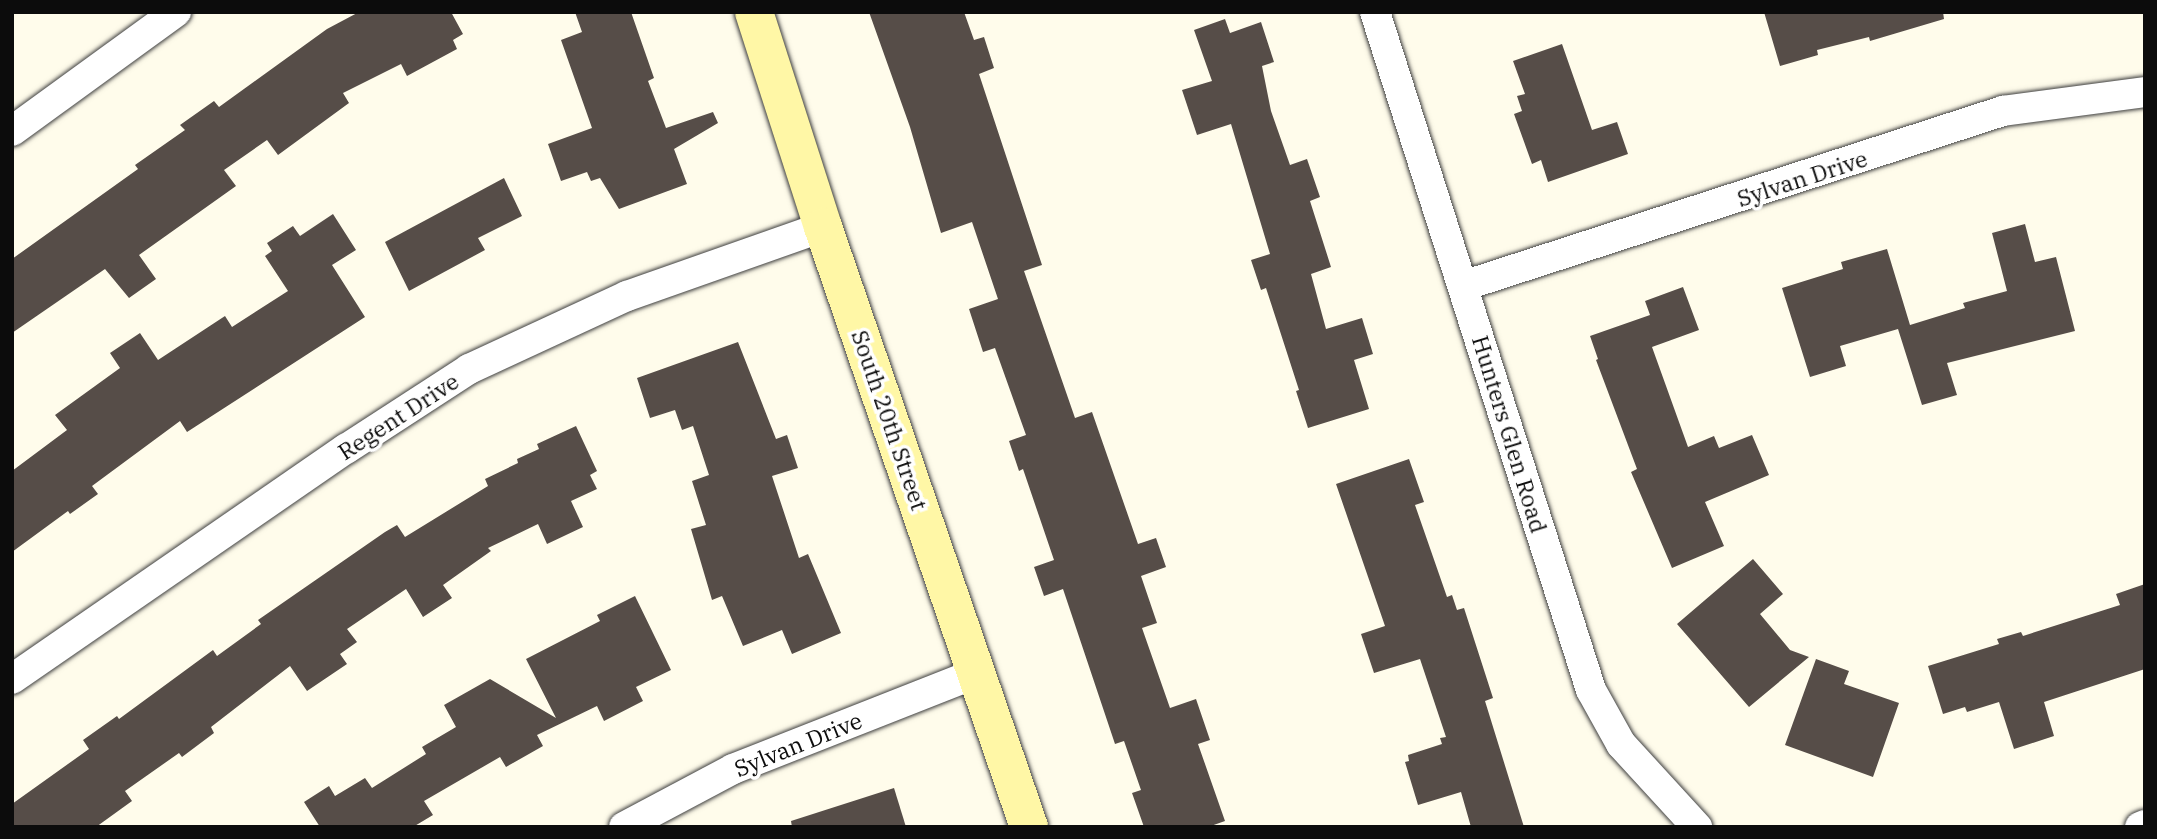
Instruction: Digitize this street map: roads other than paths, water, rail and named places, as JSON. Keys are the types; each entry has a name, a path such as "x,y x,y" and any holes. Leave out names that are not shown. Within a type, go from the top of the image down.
{"street":[{"path":"12,131 176,12"},
{"name":"South 20th Street","path":"754,12 823,227 1029,827"},
{"name":"Hunters Glen Road","path":"1375,12 1591,690 1621,744 1696,827"},
{"name":"Sylvan Drive","path":"1463,286 2003,111 2145,92"},
{"name":"Regent Drive","path":"12,679 346,449 469,369 627,296 823,227"},
{"name":"Sylvan Drive","path":"624,827 733,769 977,673"},
{"path":"2140,827 2145,825"}]}
